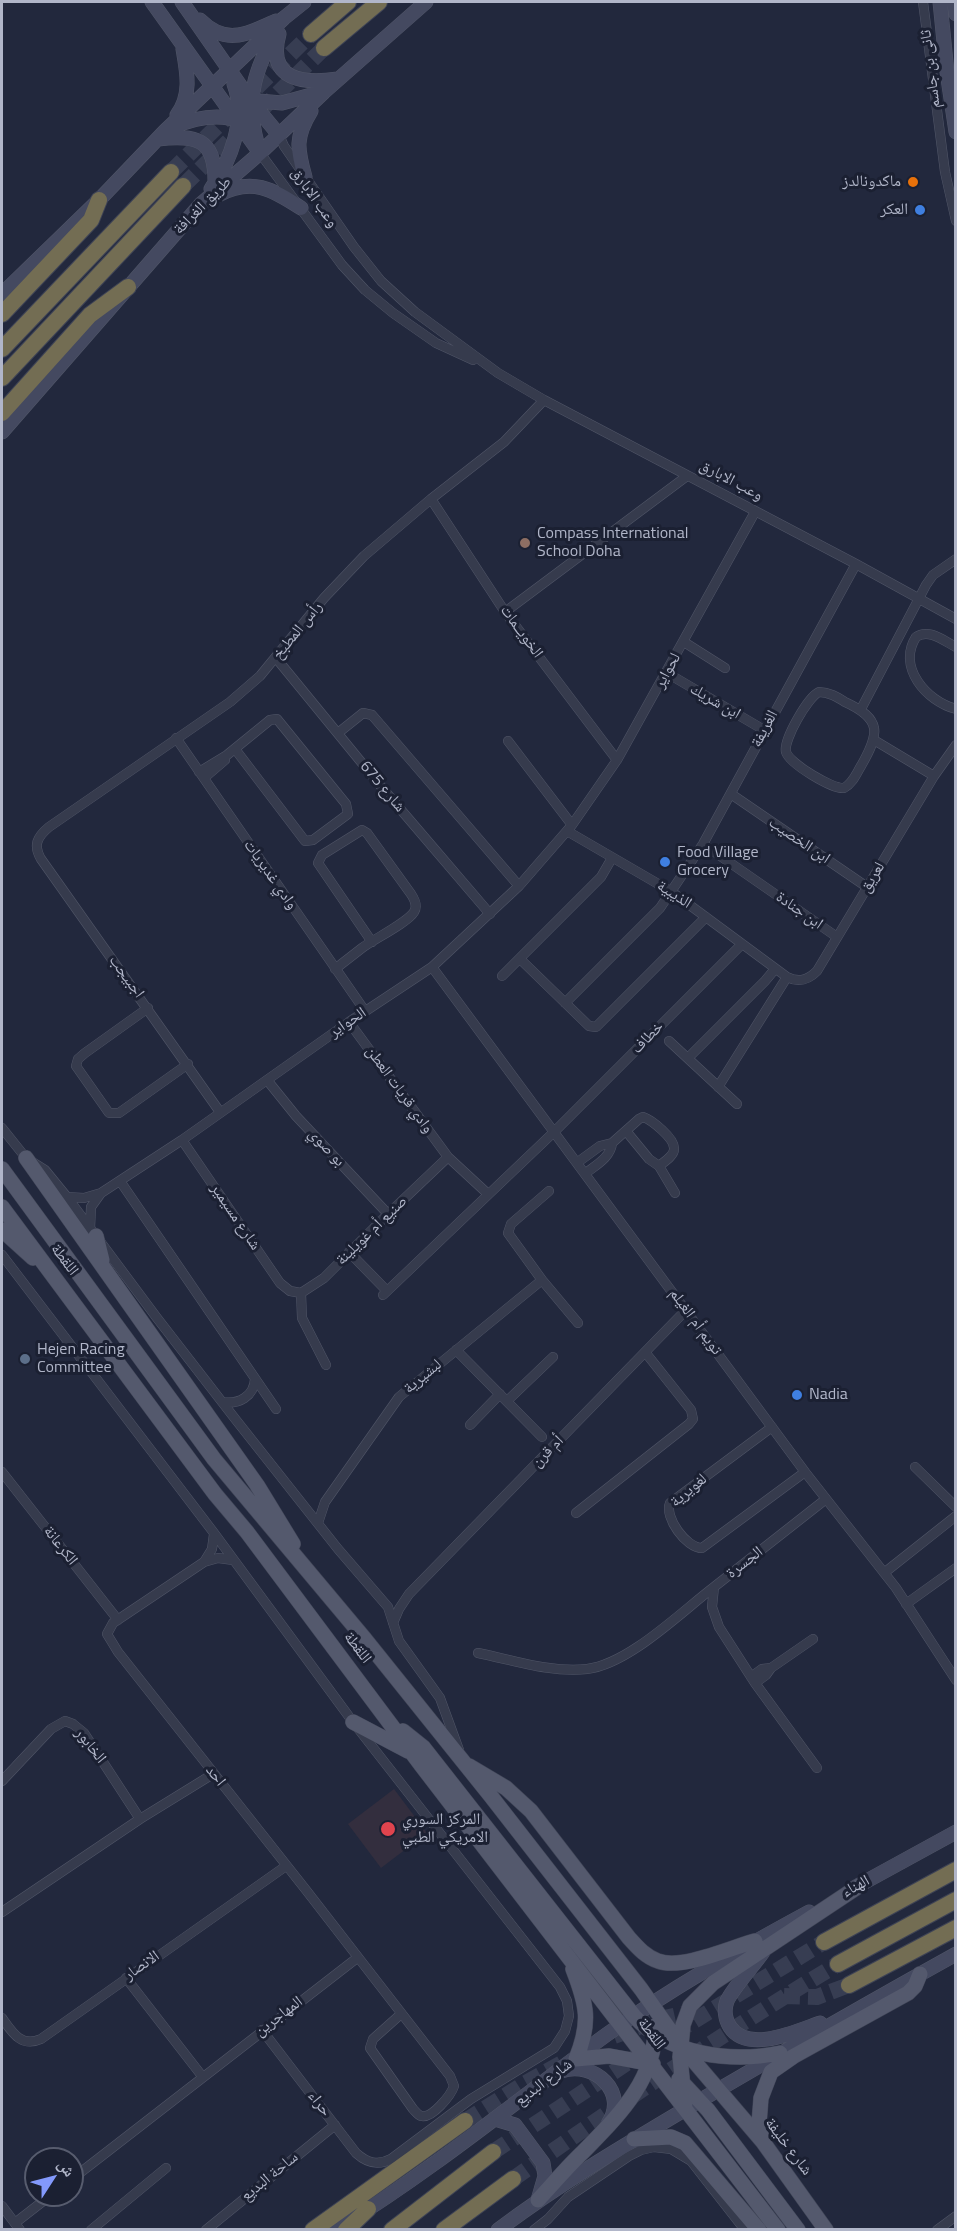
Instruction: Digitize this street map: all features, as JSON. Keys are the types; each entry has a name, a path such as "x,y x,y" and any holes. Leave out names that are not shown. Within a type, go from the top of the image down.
{"highway":[{"path":"311,34 348,2"},
{"path":"324,48 379,2"},
{"path":"2,349 171,172"},
{"name":"طريق الغرافة","path":"2,378 183,186"},
{"path":"2,314 91,220 99,201"},
{"path":"2,412 90,315 128,286"},
{"name":"الهناء","path":"824,1942 956,1870"},
{"path":"838,1964 956,1900"},
{"path":"849,1985 956,1928"},
{"path":"313,2229 465,2121"},
{"path":"392,2229 493,2152"},
{"path":"444,2229 513,2179"},
{"path":"346,2229 368,2210"}],"main road":[{"name":"وعب الابارق","path":"152,2 260,153"},
{"path":"2,294 99,201 162,135 284,18 304,2"},
{"name":"طريق الغرافة","path":"2,432 201,204 426,2"},
{"name":"ثانى بن جاسم","path":"940,2 946,72 956,132"},
{"path":"954,2 956,14"},
{"path":"182,3 210,28 233,36 248,34 284,18"},
{"path":"182,3 229,71 245,99 260,153"},
{"path":"284,18 276,52 282,68 297,80 320,82 338,79"},
{"path":"201,204 234,147 237,119 263,56 284,18"},
{"path":"162,135 186,100 187,70 182,44"},
{"path":"212,87 245,99 282,103 324,92"},
{"path":"305,177 299,156 299,136 324,92"},
{"name":"وعب الابارق","path":"245,99 279,135"},
{"path":"162,135 186,122 213,117 237,119 279,135"},
{"path":"162,135 199,140 209,148 214,160 215,183"},
{"path":"201,204 231,188 260,186 276,191 301,208"},
{"path":"26,1158 268,1500 309,1573"},
{"name":"اللقطة","path":"2,1170 128,1339 189,1427 364,1638 490,1795 681,2046 719,2089"},
{"name":"اللقطة","path":"2,1207 187,1457 247,1532 412,1753 568,1955 627,2020 650,2063 685,2110"},
{"path":"2,1230 19,1247 48,1268"},
{"path":"93,1233 106,1271"},
{"path":"389,1720 423,1747 627,2020 681,2046 711,2055 763,2056 780,2053"},
{"path":"352,1722 412,1753"},
{"path":"464,1764 493,1779 525,1805 634,1943 648,1957 661,1962 678,1963 759,1946"},
{"name":"الهناء","path":"862,1884 956,1832"},
{"path":"778,2229 685,2110 681,2080 683,2025 690,2006 713,1983 759,1946 862,1884"},
{"path":"759,1946 727,2002 725,2012 727,2022 741,2037 760,2040 786,2035 853,2011"},
{"name":"شارع البديع","path":"335,2229 368,2210 676,1986 759,1946"},
{"path":"498,2229 538,2200 634,2139 853,2011 956,1954"},
{"path":"568,1955 581,1992 587,2022 584,2039 576,2059 609,2056 650,2063 681,2080 700,2100 798,2229"},
{"path":"763,2142 759,2124 760,2105 765,2082 771,2072 794,2056 908,1993 915,1986 920,1974"},
{"path":"538,2200 630,2101 643,2079 650,2063 655,2035 651,2004"},
{"path":"557,2072 570,2068 584,2068 596,2073 606,2082 612,2094 614,2107 603,2131"},
{"name":"شارع خليفة","path":"719,2089 763,2142 826,2229"},
{"path":"495,2119 515,2125 543,2163 545,2176 538,2200"},
{"path":"634,2139 671,2137 685,2143 759,2229"}],"street":[{"name":"ثانى بن جاسم","path":"922,2 945,172 956,221"},
{"name":"وعب الابارق","path":"279,135 284,146 354,247 381,280 415,312 492,368 544,400 856,564 956,620"},
{"name":"وعب الابارق","path":"260,153 342,265 365,290 436,343 492,368"},
{"name":"رأس المطبخ","path":"36,842 40,834 49,827 230,702 260,676 347,573 430,500 504,442 544,400"},
{"path":"505,612 687,476"},
{"name":"الخويــمات","path":"430,500 505,612 617,760"},
{"name":"لحواير","path":"570,828 617,760 667,674 755,512"},
{"path":"861,709 928,581 956,559"},
{"name":"الغريفة","path":"566,1003 660,908 672,892 703,844 856,564"},
{"path":"956,647 925,633 916,637 909,653 913,670 925,692 939,704 956,710"},
{"path":"684,642 725,669"},
{"path":"894,646 909,653"},
{"name":"شارع 675","path":"276,658 490,914"},
{"name":"ابن شريك","path":"667,674 764,730"},
{"path":"816,693 828,693 861,709 872,723 874,740 850,784 844,788 832,786 794,762 788,755 787,742 808,701 816,693"},
{"path":"338,733 363,713 372,715 498,864 521,884"},
{"path":"201,775 222,764 227,755 270,720 277,719 346,804 348,814 313,840 305,841 235,749"},
{"name":"وادي غديريات","path":"176,738 365,1011"},
{"path":"874,740 934,776"},
{"name":"الذيبية","path":"508,741 570,828 612,858 672,892 775,969"},
{"name":"لعريق","path":"787,977 798,981 812,976 934,776 956,745"},
{"name":"ابن الخصيب","path":"731,794 867,887"},
{"name":"الحواير","path":"67,1197 84,1198 101,1192 120,1181 432,967 521,884 570,828"},
{"path":"334,967 372,942 410,916 415,908 416,903 411,894 370,836 362,830 322,855 318,863 372,942"},
{"name":"اجبيجب","path":"36,842 36,851 41,859 220,1112"},
{"name":"ابن جنادة","path":"703,844 837,937"},
{"path":"502,976 601,877 612,858"},
{"path":"520,959 589,1026 598,1026 706,917"},
{"name":"خطاف","path":"555,1131 742,944"},
{"name":"تويم أم الغيلم","path":"432,967 578,1162 805,1473 884,1573 956,1680"},
{"path":"688,1058 775,969 787,977 718,1087"},
{"path":"755,991 772,1003"},
{"path":"148,1008 85,1053 76,1062 76,1066 109,1113 119,1113 188,1064"},
{"name":"وادي قريات العطن","path":"349,1022 448,1158"},
{"path":"669,1041 737,1104"},
{"name":"بو صوي","path":"267,1080 297,1116 388,1214"},
{"path":"578,1162 600,1146 612,1143 644,1117 652,1121 674,1145 672,1154 659,1166"},
{"name":"اللقطة","path":"2,1128 26,1158 45,1170 67,1197 222,1402 304,1506 379,1595 391,1612 393,1625 402,1646 440,1698 464,1764"},
{"path":"349,1252 385,1293 555,1131"},
{"path":"626,1131 649,1159 659,1166 675,1193"},
{"name":"شارع مسيمير","path":"182,1140 280,1282 290,1291 302,1293"},
{"path":"586,1173 612,1151 612,1143"},
{"path":"448,1158 488,1194"},
{"name":"صنيع أم غويلينة","path":"302,1293 324,1278 448,1158"},
{"path":"120,1181 276,1409"},
{"path":"549,1191 511,1224 508,1230 510,1239 578,1323"},
{"path":"93,1233 89,1222 92,1207 101,1192"},
{"path":"2,1255 214,1533 352,1722"},
{"name":"لبشيرية","path":"318,1523 328,1498 399,1397 542,1280"},
{"path":"302,1293 302,1318 326,1365"},
{"name":"أم قرن","path":"393,1625 399,1609 409,1594 686,1310"},
{"path":"456,1350 542,1437"},
{"path":"576,1513 693,1419 691,1410 645,1352"},
{"path":"507,1401 553,1357"},
{"path":"237,1420 240,1408 252,1391 255,1379"},
{"path":"222,1402 234,1402 265,1394"},
{"path":"470,1425 500,1394"},
{"name":"لغويرية","path":"772,1427 670,1503 667,1509 669,1518 689,1543 696,1548 702,1548 805,1473"},
{"path":"915,1467 956,1507"},
{"name":"الكرعانة","path":"2,1472 118,1620"},
{"path":"304,1506 319,1503 328,1498"},
{"name":"الجسرة","path":"817,1768 753,1680 714,1616 712,1607 714,1587 826,1499"},
{"path":"884,1573 956,1516"},
{"path":"204,1562 212,1549 214,1533"},
{"path":"118,1620 204,1562 218,1558 232,1560"},
{"path":"906,1604 956,1568"},
{"path":"477,1653 551,1668 587,1669 603,1666 634,1650 714,1587"},
{"path":"379,1595 397,1599 409,1594"},
{"name":"احد","path":"118,1620 108,1629 110,1640 450,2076 454,2086 451,2094 424,2117 414,2109 370,2048 374,2039 401,2014"},
{"path":"753,1680 762,1669 771,1668 813,1639"},
{"name":"الخابور","path":"2,1781 51,1729 65,1721 84,1733 140,1819"},
{"name":"شارع البديع","path":"352,1722 560,1987 567,2001 568,2020 562,2037 554,2048 471,2099 386,2162"},
{"path":"2,1912 140,1819 213,1774"},
{"name":"الانصار","path":"2,2018 17,2038 35,2042 286,1866"},
{"name":"المهاجرين","path":"84,2169 357,1958"},
{"path":"126,1978 202,2076"},
{"name":"حراء","path":"262,2030 356,2153 373,2163 386,2162"},
{"name":"ساحة البديع","path":"206,2229 335,2125"},
{"path":"534,2229 548,2219 568,2197 629,2156 647,2148 671,2149 685,2156 745,2229"},
{"path":"91,2229 166,2168"},
{"path":"2,2206 18,2226 38,2207"},
{"path":"937,2229 956,2216"}],"shaded area":[{"name":"المركز السوري الامريكي الطبي","path":"394,1789 427,1833 381,1868 348,1824"}],"tunnel":[{"path":"171,172 311,34"},
{"path":"261,110 324,48"},
{"path":"183,186 242,128"},
{"path":"674,2033 824,1942"},
{"path":"513,2179 673,2069 838,1964"},
{"path":"784,1996 817,1997 849,1985"},
{"path":"614,2036 660,2019 701,2010"},
{"path":"493,2152 639,2055"},
{"path":"465,2121 562,2063"}],"place":[{"name":"ماكدونالدز","path":"913,182"},
{"name":"العكر","path":"920,210"},
{"name":"Compass International School Doha","path":"525,543"},
{"name":"Food Village Grocery","path":"665,862"},
{"name":"Hejen Racing Committee","path":"25,1359"},
{"name":"Nadia","path":"797,1395"},
{"name":"المركز السوري الامريكي الطبي","path":"388,1829"}]}
